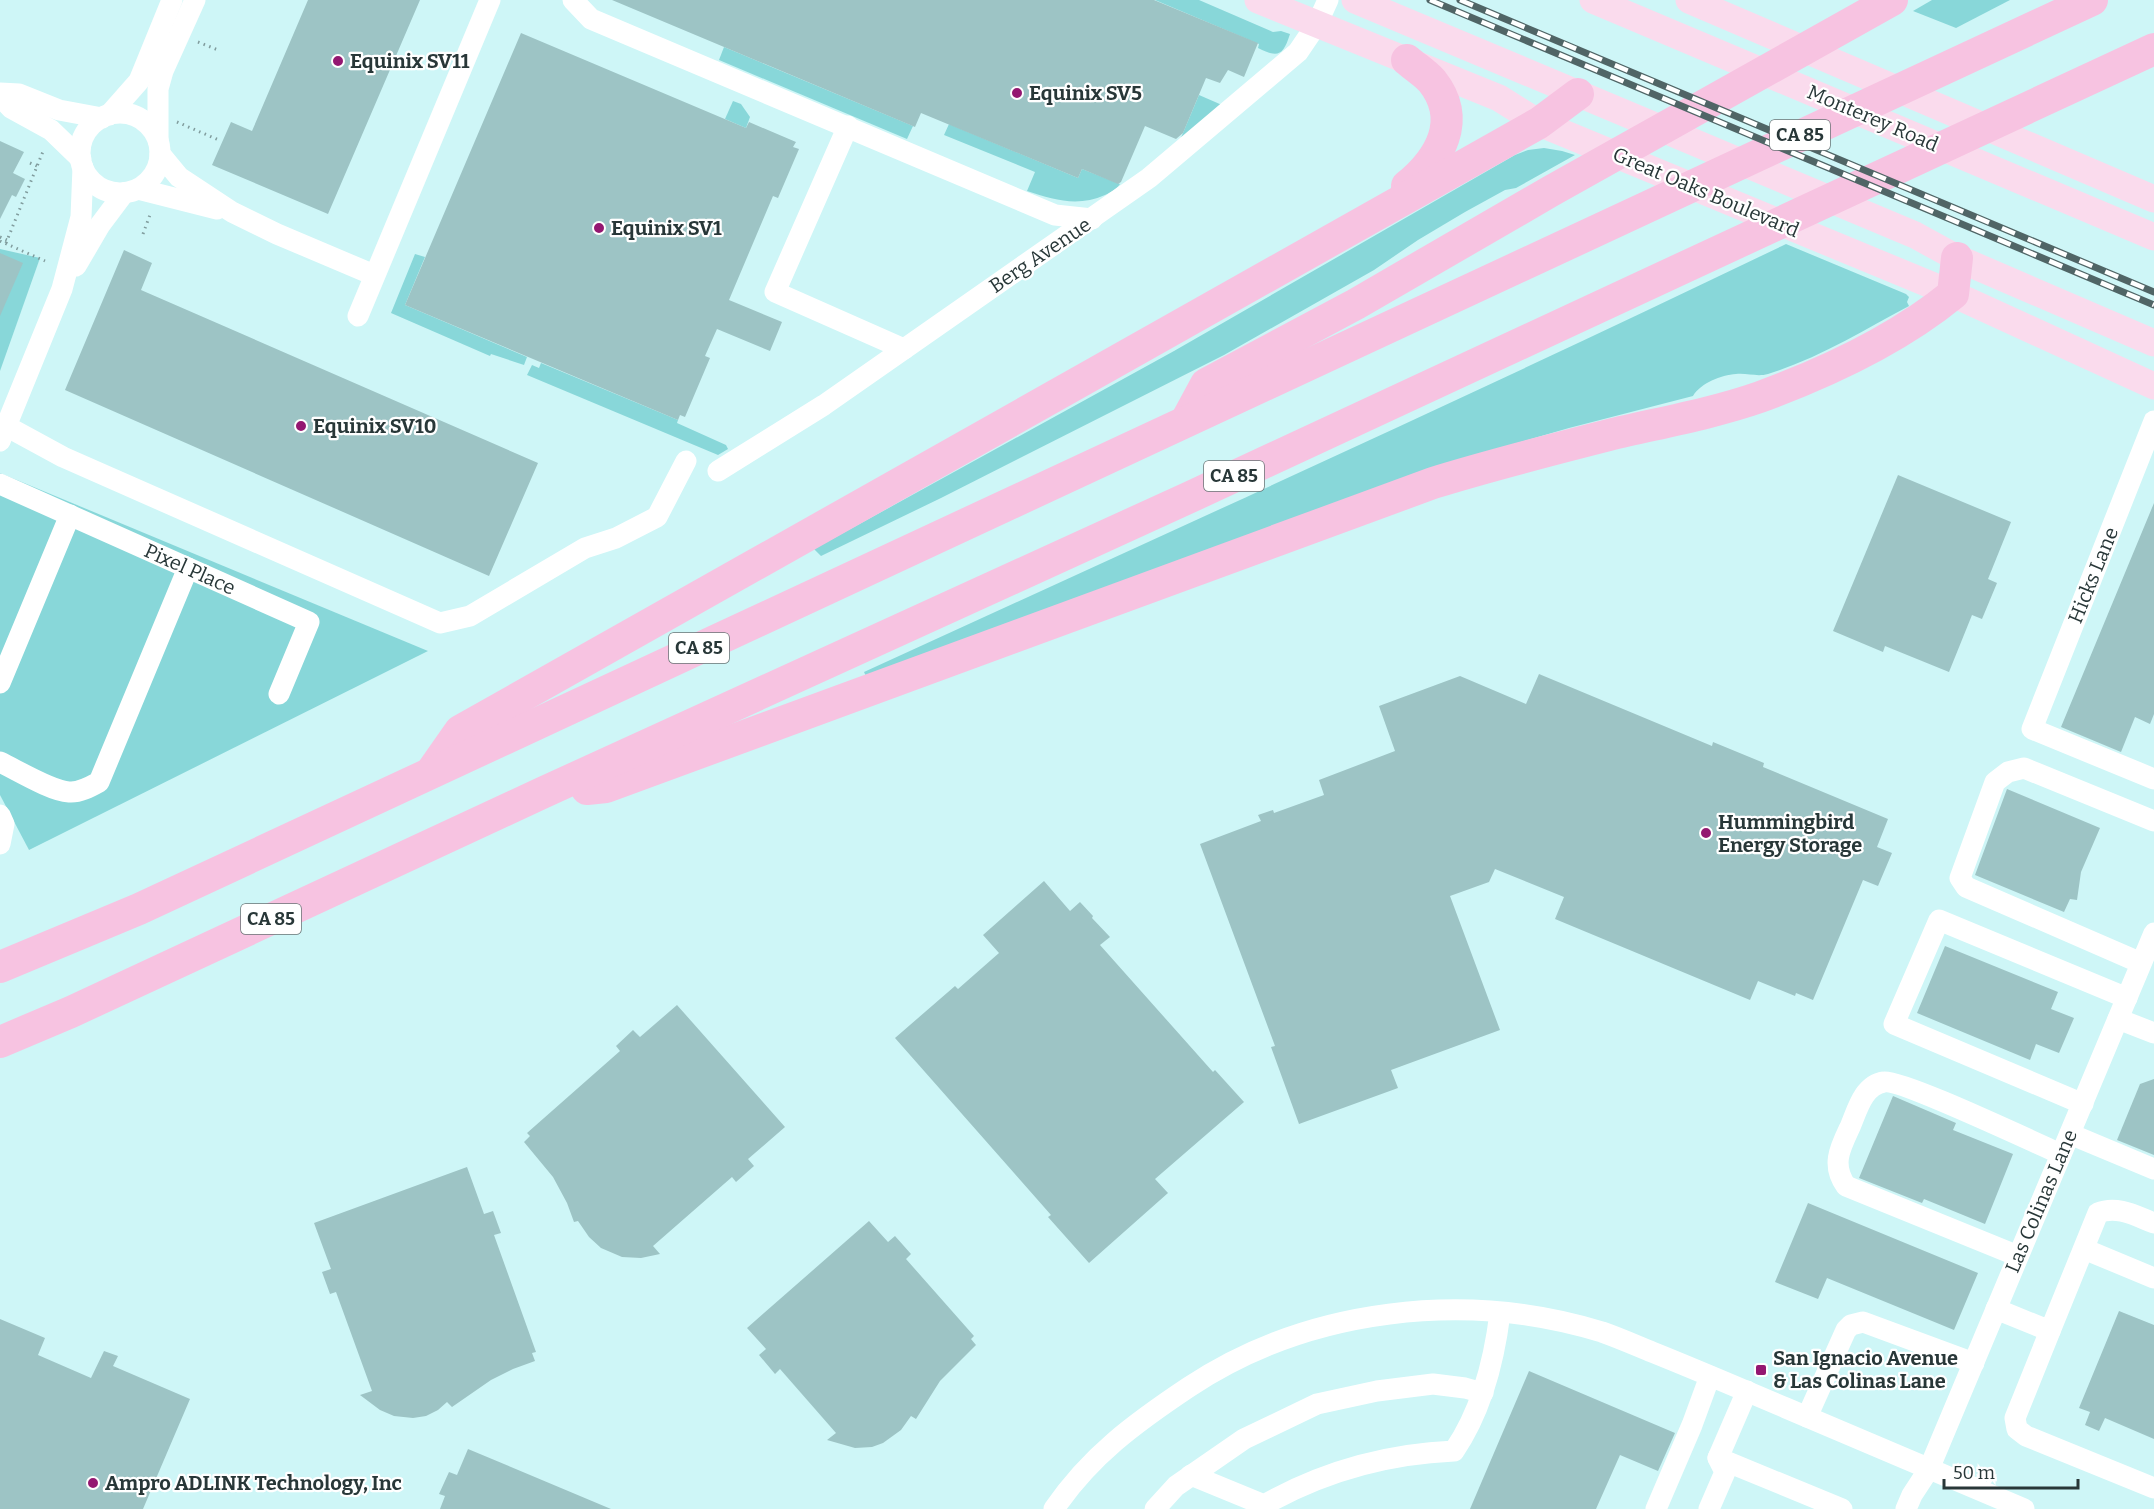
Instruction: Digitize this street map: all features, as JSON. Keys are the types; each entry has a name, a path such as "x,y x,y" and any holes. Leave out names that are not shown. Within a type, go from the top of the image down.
{"highway":[{"name":"CA 85","path":"0,967 139,909 1973,55 2079,3"},
{"path":"1186,421 1206,384 1356,304 1551,191 1883,5"},
{"name":"CA 85","path":"0,1042 71,1012 542,793 762,694 2154,49"},
{"path":"1368,218 1420,175 1435,156 1445,135 1446,106 1439,91 1430,79 1407,60"},
{"path":"431,772 460,731 1539,123 1578,94"},
{"path":"542,793 606,787 1433,483 1512,459 1719,409 1759,397 1846,360 1907,327 1953,294 1957,258"}],"main road":[{"name":"Great Oaks Boulevard","path":"1258,0 1499,98 1539,123 1953,294 2154,386"},
{"name":"Great Oaks Boulevard","path":"1355,0 1915,235 1957,258 2154,343"},
{"name":"Monterey Road","path":"1593,0 2154,237"},
{"name":"Monterey Road","path":"1689,0 2154,199"}],"street":[{"path":"171,0 139,81 105,117 88,130 83,140 81,217 62,289 3,433 63,457 440,623 470,616 585,548 616,538 657,518 686,461"},
{"path":"62,289 100,225 131,191 154,175 159,147 158,89 195,0"},
{"path":"358,316 490,0"},
{"path":"573,0 591,19 1055,215 1092,219"},
{"name":"Berg Avenue","path":"718,471 824,405 1149,178 1298,52 1317,24 1328,0"},
{"path":"0,95 19,94 59,110 105,117 121,113 133,115 152,129 159,147 179,177 232,212 277,234 374,275"},
{"path":"0,95 11,108 51,130 82,163 89,179 99,187 111,192 131,191 232,212"},
{"path":"848,126 776,292 904,349"},
{"name":"Hicks Lane","path":"2153,775 2032,729 2148,453 2154,421"},
{"name":"Pixel Place","path":"0,483 309,622 279,694"},
{"path":"0,683 70,516"},
{"path":"0,762 69,792 87,789 99,782 188,568"},
{"path":"2141,963 1966,887 1960,878 1995,782 2008,772 2024,768 2154,821"},
{"path":"0,815 4,824 0,844"},
{"path":"2082,1104 1894,1024 1939,920 2127,998"},
{"name":"Las Colinas Lane","path":"1906,1509 1929,1469 2154,933"},
{"path":"2118,1018 2154,1033"},
{"path":"2018,1257 1846,1186 1840,1177 1838,1154 1863,1095 1875,1085 1892,1082 2061,1154"},
{"path":"2070,1134 2154,1169"},
{"path":"2154,1223 2109,1208 2098,1212 2015,1418 2017,1429 2026,1437 2154,1488"},
{"path":"2084,1249 2154,1278"},
{"path":"1054,1509 1069,1487 1114,1440 1213,1371 1270,1345 1329,1326 1386,1313 1447,1309 1528,1314 1602,1332 2024,1509"},
{"path":"1996,1309 2050,1331"},
{"path":"1191,1476 1264,1505 1320,1477 1353,1466 1380,1460 1454,1451 1463,1438 1483,1393 1491,1368 1500,1312"},
{"path":"1807,1417 1846,1330 1851,1325 1863,1322 1974,1363"},
{"path":"1656,1509 1710,1376"},
{"path":"1155,1509 1176,1486 1244,1438 1317,1404 1377,1391 1433,1384 1483,1393"},
{"path":"1709,1509 1725,1472 1718,1458 1747,1391"},
{"path":"1718,1458 1842,1509"}],"path":[{"path":"196,41 218,50"},
{"path":"175,121 221,141"},
{"path":"6,241 46,145"},
{"path":"30,163 37,166"},
{"path":"143,234 153,207"},
{"path":"0,239 45,261"}],"shaded area":[{"path":"1155,0 1199,0 1273,32 1281,31 1290,34 1282,51 1275,54 1270,53 1258,48 1259,44"},
{"path":"1932,0 2010,0 1956,28 1913,11"},
{"path":"724,47 913,126 907,139 719,60"},
{"path":"1199,95 1222,105 1180,140"},
{"path":"733,101 741,104 750,117 746,128 725,119"},
{"path":"949,124 1078,178 1082,169 1120,184 1105,195 1085,201 1066,201 1027,191 1035,172 944,135"},
{"path":"1544,148 1575,155 1516,188 1505,190 1465,212 1374,270 1224,355 821,556 814,549 1174,351 1515,155 1528,150"},
{"path":"1786,244 1906,294 1909,297 1907,302 1909,306 1840,343 1786,368 1764,375 1724,376 1712,380 1693,396 1569,428 1448,463 870,685 864,672 1441,407"},
{"path":"0,249 40,258 0,371"},
{"path":"415,254 425,257 405,305 527,357 524,365 491,354 490,356 391,313"},
{"path":"541,363 678,420 677,423 726,445 728,449 718,455 527,375 532,365 539,368"},
{"path":"0,473 428,651 29,850 0,795"}],"building":[{"name":"Equinix SV11","path":"308,0 420,0 328,214 212,165 231,122 252,131"},
{"name":"Equinix SV5","path":"612,0 1154,0 1258,43 1244,77 1228,70 1220,83 1206,78 1183,133 1176,139 1145,126 1121,182 1118,184 1082,169 1078,178 921,113 915,127"},
{"name":"Equinix SV1","path":"521,33 746,128 749,122 796,142 793,147 799,149 778,198 773,196 729,300 782,322 770,351 717,329 705,356 710,358 685,417 680,415 678,420 405,305"},
{"path":"0,141 24,152 13,173 25,179 16,197 12,195 0,219"},
{"name":"Equinix SV10","path":"124,250 152,263 141,290 538,463 489,576 65,390"},
{"path":"0,253 23,263 0,316"},
{"path":"1898,475 2011,522 1988,579 1997,583 1982,619 1972,615 1949,672 1885,646 1883,652 1833,631"},
{"path":"2154,503 2154,714 2150,724 2135,717 2121,752 2061,727"},
{"path":"1539,674 1712,746 1713,742 1764,763 1763,767 1888,819 1877,847 1892,853 1878,886 1863,880 1813,1000 1796,993 1795,996 1758,981 1750,1000 1555,919 1564,897 1495,869 1489,882 1450,896 1500,1030 1391,1070 1398,1088 1299,1124 1271,1047 1275,1046 1200,844 1261,821 1258,815 1273,810 1274,813 1324,795 1319,780 1395,751 1379,706 1460,676 1526,704"},
{"path":"2007,789 2100,828 2081,872 2077,900 2070,899 2064,912 1975,875"},
{"path":"1044,881 1070,911 1080,902 1093,916 1092,918 1110,937 1100,945 1213,1072 1215,1070 1244,1102 1155,1179 1168,1193 1089,1263 1048,1217 1051,1215 895,1038 955,986 958,989 999,953 983,935"},
{"path":"1945,946 2058,992 2051,1009 2074,1018 2059,1053 2036,1044 2030,1060 1917,1013"},
{"path":"677,1005 785,1127 748,1159 754,1166 736,1182 732,1177 653,1246 660,1254 641,1258 622,1257 601,1248 589,1237 578,1221 574,1222 553,1177 524,1142 530,1136 527,1133 620,1051 616,1046 633,1030 640,1037"},
{"path":"2154,1079 2154,1155 2117,1140 2140,1084"},
{"path":"1893,1096 1956,1123 1953,1130 2013,1154 1985,1224 1924,1199 1922,1203 1859,1178"},
{"path":"467,1167 484,1214 493,1211 501,1233 494,1235 536,1352 532,1353 535,1361 491,1380 452,1407 447,1402 426,1416 413,1418 394,1416 380,1410 360,1395 372,1391 336,1292 330,1294 322,1272 331,1269 314,1223"},
{"path":"1808,1203 1978,1273 1954,1330 1827,1278 1818,1299 1775,1282"},
{"path":"869,1221 888,1242 895,1236 911,1254 906,1259 974,1336 971,1339 976,1345 940,1381 916,1419 911,1416 901,1430 883,1443 872,1447 855,1448 827,1440 836,1433 780,1369 775,1374 759,1355 766,1349 747,1328"},
{"path":"2119,1311 2154,1325 2154,1439 2105,1418 2099,1431 2085,1425 2090,1412 2079,1408"},
{"path":"0,1319 45,1338 38,1355 91,1378 104,1351 118,1356 113,1366 190,1399 143,1509 0,1509"},
{"path":"1529,1371 1675,1433 1658,1471 1620,1455 1596,1509 1470,1509"},
{"path":"468,1449 611,1509 440,1509 445,1496 439,1494 449,1472 457,1475"}],"railway":[{"path":"1430,0 2154,305"},
{"path":"1460,0 2154,292"}],"place":[{"name":"Equinix SV11","path":"338,61"},
{"name":"Equinix SV5","path":"1017,93"},
{"name":"Equinix SV1","path":"599,228"},
{"name":"Equinix SV10","path":"301,426"},
{"name":"Hummingbird Energy Storage","path":"1706,833"},
{"name":"San Ignacio Avenue & Las Colinas Lane","path":"1761,1370"},
{"name":"Ampro ADLINK Technology, Inc","path":"93,1483"}]}
